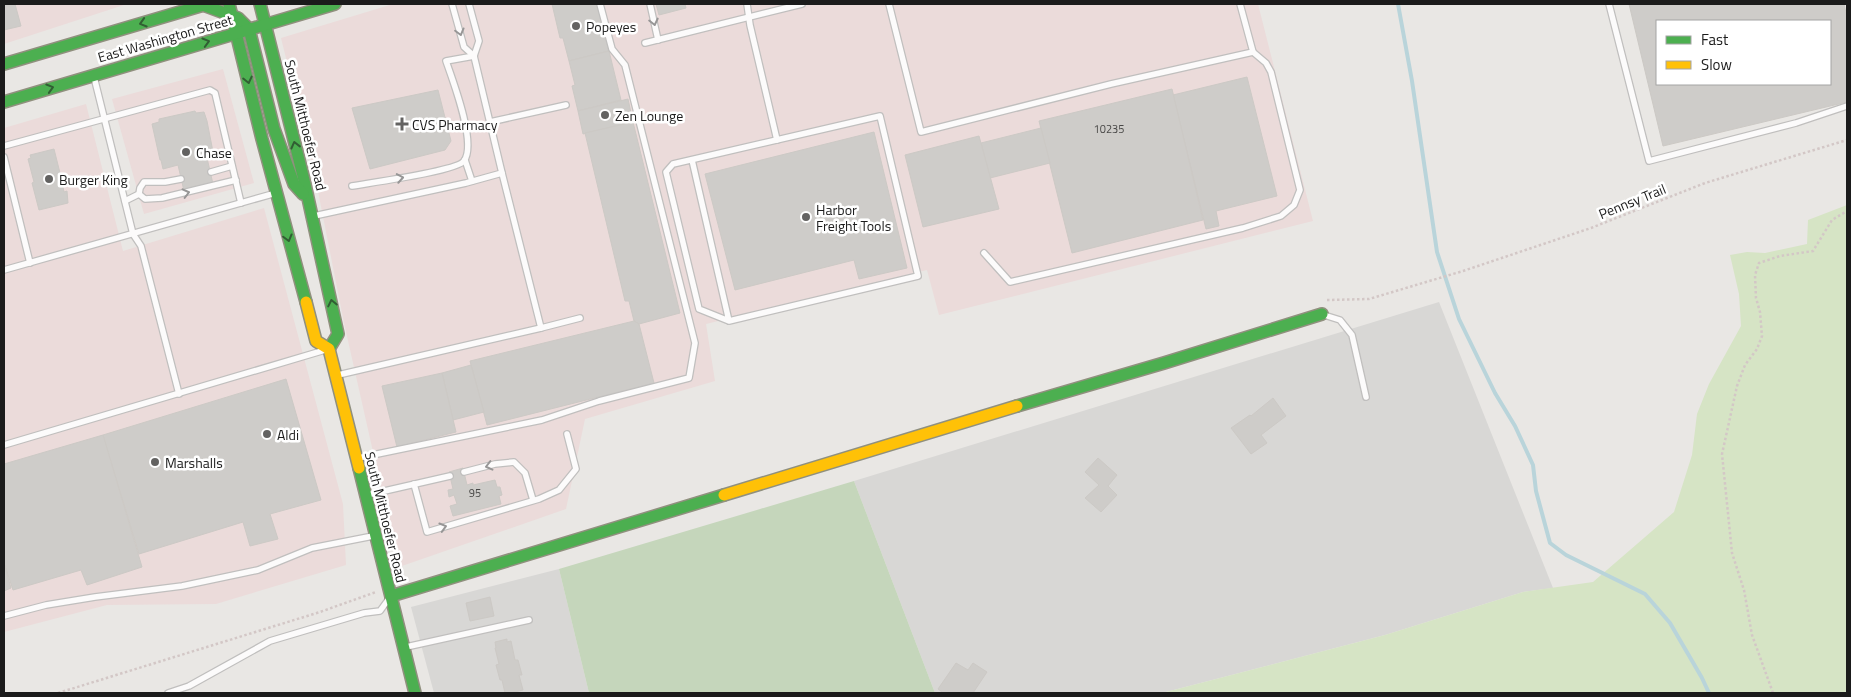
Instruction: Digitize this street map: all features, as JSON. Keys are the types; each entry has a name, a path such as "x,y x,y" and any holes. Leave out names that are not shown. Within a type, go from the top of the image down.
{"main road":[{"name":"East Washington Street","path":"4,64 205,4"},
{"path":"205,4 231,9 249,29 274,129 294,184 308,199"},
{"name":"South Mitthoefer Road","path":"260,4 308,199 338,334 329,349"},
{"name":"East Washington Street","path":"4,102 334,4"},
{"name":"South Mitthoefer Road","path":"231,9 276,193 316,341 329,349 415,693"},
{"path":"391,596 1322,314"}],"lane":[{"path":"452,4 464,47 474,56"},
{"path":"469,4 479,41 474,56 540,328"},
{"path":"356,458 542,420 599,401 689,378 695,343 625,65 612,49 600,4"},
{"path":"650,4 658,40"},
{"path":"747,4 750,25 777,140"},
{"path":"645,43 802,4"},
{"path":"889,4 921,132 1111,84 1253,52"},
{"path":"984,253 1010,282 1243,228 1281,216 1294,205 1300,190 1272,72 1266,63 1253,52 1240,4"},
{"path":"1609,4 1649,161 1796,122 1847,106"},
{"path":"352,186 434,172 461,164 465,160 469,148 468,138 459,99 446,61 474,56"},
{"path":"94,75 133,234 141,246 179,394"},
{"path":"4,146 210,90 215,93 241,203"},
{"path":"490,122 566,105"},
{"path":"880,116 918,276 729,321 699,309 666,172 673,164 777,140 880,116"},
{"path":"4,157 30,263"},
{"path":"465,160 472,181"},
{"path":"692,160 729,321"},
{"path":"211,172 232,166"},
{"path":"312,217 502,173"},
{"path":"139,194 144,182 165,182 181,179"},
{"path":"139,194 145,199 162,198 236,180"},
{"path":"4,270 276,193"},
{"path":"125,201 139,194"},
{"path":"1322,314 1340,320 1352,334 1366,398"},
{"path":"336,376 580,318"},
{"path":"4,445 329,349"},
{"path":"414,484 427,532 533,500 559,490 576,469 567,434"},
{"path":"464,472 495,464 514,462 525,473 533,500"},
{"path":"365,496 450,476"},
{"path":"4,616 46,605 95,596 192,584 258,570 312,548 375,536"},
{"path":"168,693 189,686 270,641 364,613 380,611 391,596"},
{"path":"404,647 529,620"}],"path":[{"name":"Pennsy Trail","path":"1425,283 1463,272 1591,228 1705,183 1847,140"},
{"path":"1773,693 1752,634 1744,590 1732,553 1722,454 1737,386 1745,365 1757,348 1762,336 1760,312 1756,298 1755,275 1759,263 1780,256 1812,251 1832,220 1847,211"}],"shaded area":[{"path":"4,4 127,4 4,44"},
{"path":"393,4 1258,4 1313,221 939,315 927,270 706,324 715,381 585,419 566,509 399,567 344,323 314,171 281,38"},
{"path":"223,69 254,183 144,214 112,99"},
{"path":"86,104 123,251 264,208 343,504 346,565 216,604 107,605 4,632 4,128"},
{"path":"1439,302 1553,588 1523,592 1385,635 1162,693 935,693 854,481"},
{"path":"559,569 589,693 434,693 411,607"}],"green space":[{"path":"1847,205 1847,693 1162,693 1385,635 1523,592 1593,582 1674,512 1692,455 1697,414 1709,384 1741,326 1739,294 1730,255 1747,252 1765,253 1807,244 1808,220"},
{"path":"854,481 935,693 589,693 559,569"}],"building":[{"path":"4,4 15,4 21,26 4,30"},
{"path":"552,4 598,4 609,51 569,61 563,38 560,38"},
{"path":"656,4 685,4 686,8 659,15"},
{"path":"1629,4 1844,4 1847,17 1847,102 1663,146"},
{"path":"609,51 621,100 578,111 572,86 575,85 569,61"},
{"path":"1247,77 1277,196 1216,211 1219,226 1206,229 1173,95"},
{"path":"1172,89 1203,220 1072,253 1039,121"},
{"name":"CVS Pharmacy","path":"438,90 451,141 445,150 370,169 352,108"},
{"name":"Zen Lounge","path":"628,99 633,122 583,134 578,111"},
{"name":"Chase","path":"195,111 196,113 204,112 207,121 214,157 207,158 213,184 184,191 178,165 163,169 152,124 159,122 159,119"},
{"path":"633,122 680,313 639,324 634,321 629,301 625,301 585,133"},
{"path":"1041,128 1050,163 990,178 981,143"},
{"name":"Harbor Freight Tools","path":"874,132 907,268 859,279 854,260 735,290 705,174"},
{"path":"979,136 999,209 923,227 905,155"},
{"name":"Burger King","path":"54,149 61,177 63,177 64,192 67,191 68,203 39,210 28,159 31,158 30,155"},
{"path":"634,321 639,324 654,383 487,425 470,361"},
{"path":"471,365 484,412 453,420 442,373"},
{"path":"442,373 456,432 397,447 382,386"},
{"path":"286,379 321,500 270,514 278,539 250,546 243,522 139,554 103,435"},
{"path":"1273,398 1286,416 1261,435 1267,443 1251,454 1231,428 1251,416"},
{"path":"103,435 142,567 87,585 81,570 13,590 4,563 4,464"},
{"path":"1098,458 1117,475 1108,486 1117,495 1101,512 1085,498 1099,485 1085,472"},
{"path":"463,468 467,485 495,480 497,487 500,487 502,495 499,496 501,504 453,516 450,506 457,504 454,495 449,497 448,490 453,489 449,472"},
{"path":"4,563 11,588 4,591"},
{"path":"490,597 494,616 470,621 466,603"},
{"path":"507,639 507,642 511,641 515,660 518,660 522,675 519,675 523,690 511,693 505,693 496,665 499,664 495,642"},
{"path":"956,663 968,670 973,663 987,672 973,693 942,693 938,689"}],"waterway":[{"path":"1398,4 1412,81 1437,252 1459,319 1495,393 1515,426 1533,465 1536,491 1550,543 1566,555 1645,594 1670,623 1709,693"}],"traffic: fast":[{"path":"4,64 207,4"},
{"path":"229,4 262,139 306,302"},
{"path":"260,4 304,180 338,334 329,349"},
{"path":"4,102 335,4"},
{"path":"203,5 238,18 249,29 274,129 294,184 303,194"},
{"path":"1017,406 1322,314"},
{"path":"359,468 415,693"},
{"path":"391,596 724,495"}],"traffic: slow":[{"path":"306,302 316,341 329,349 359,468"},
{"path":"724,495 1017,406"}],"place":[{"name":"Popeyes","path":"576,26"},
{"name":"Zen Lounge","path":"605,115"},
{"name":"CVS Pharmacy","path":"402,124"},
{"name":"Chase","path":"186,152"},
{"name":"Burger King","path":"49,179"},
{"name":"Harbor Freight Tools","path":"806,217"},
{"name":"Aldi","path":"267,434"},
{"name":"Marshalls","path":"155,462"}]}
